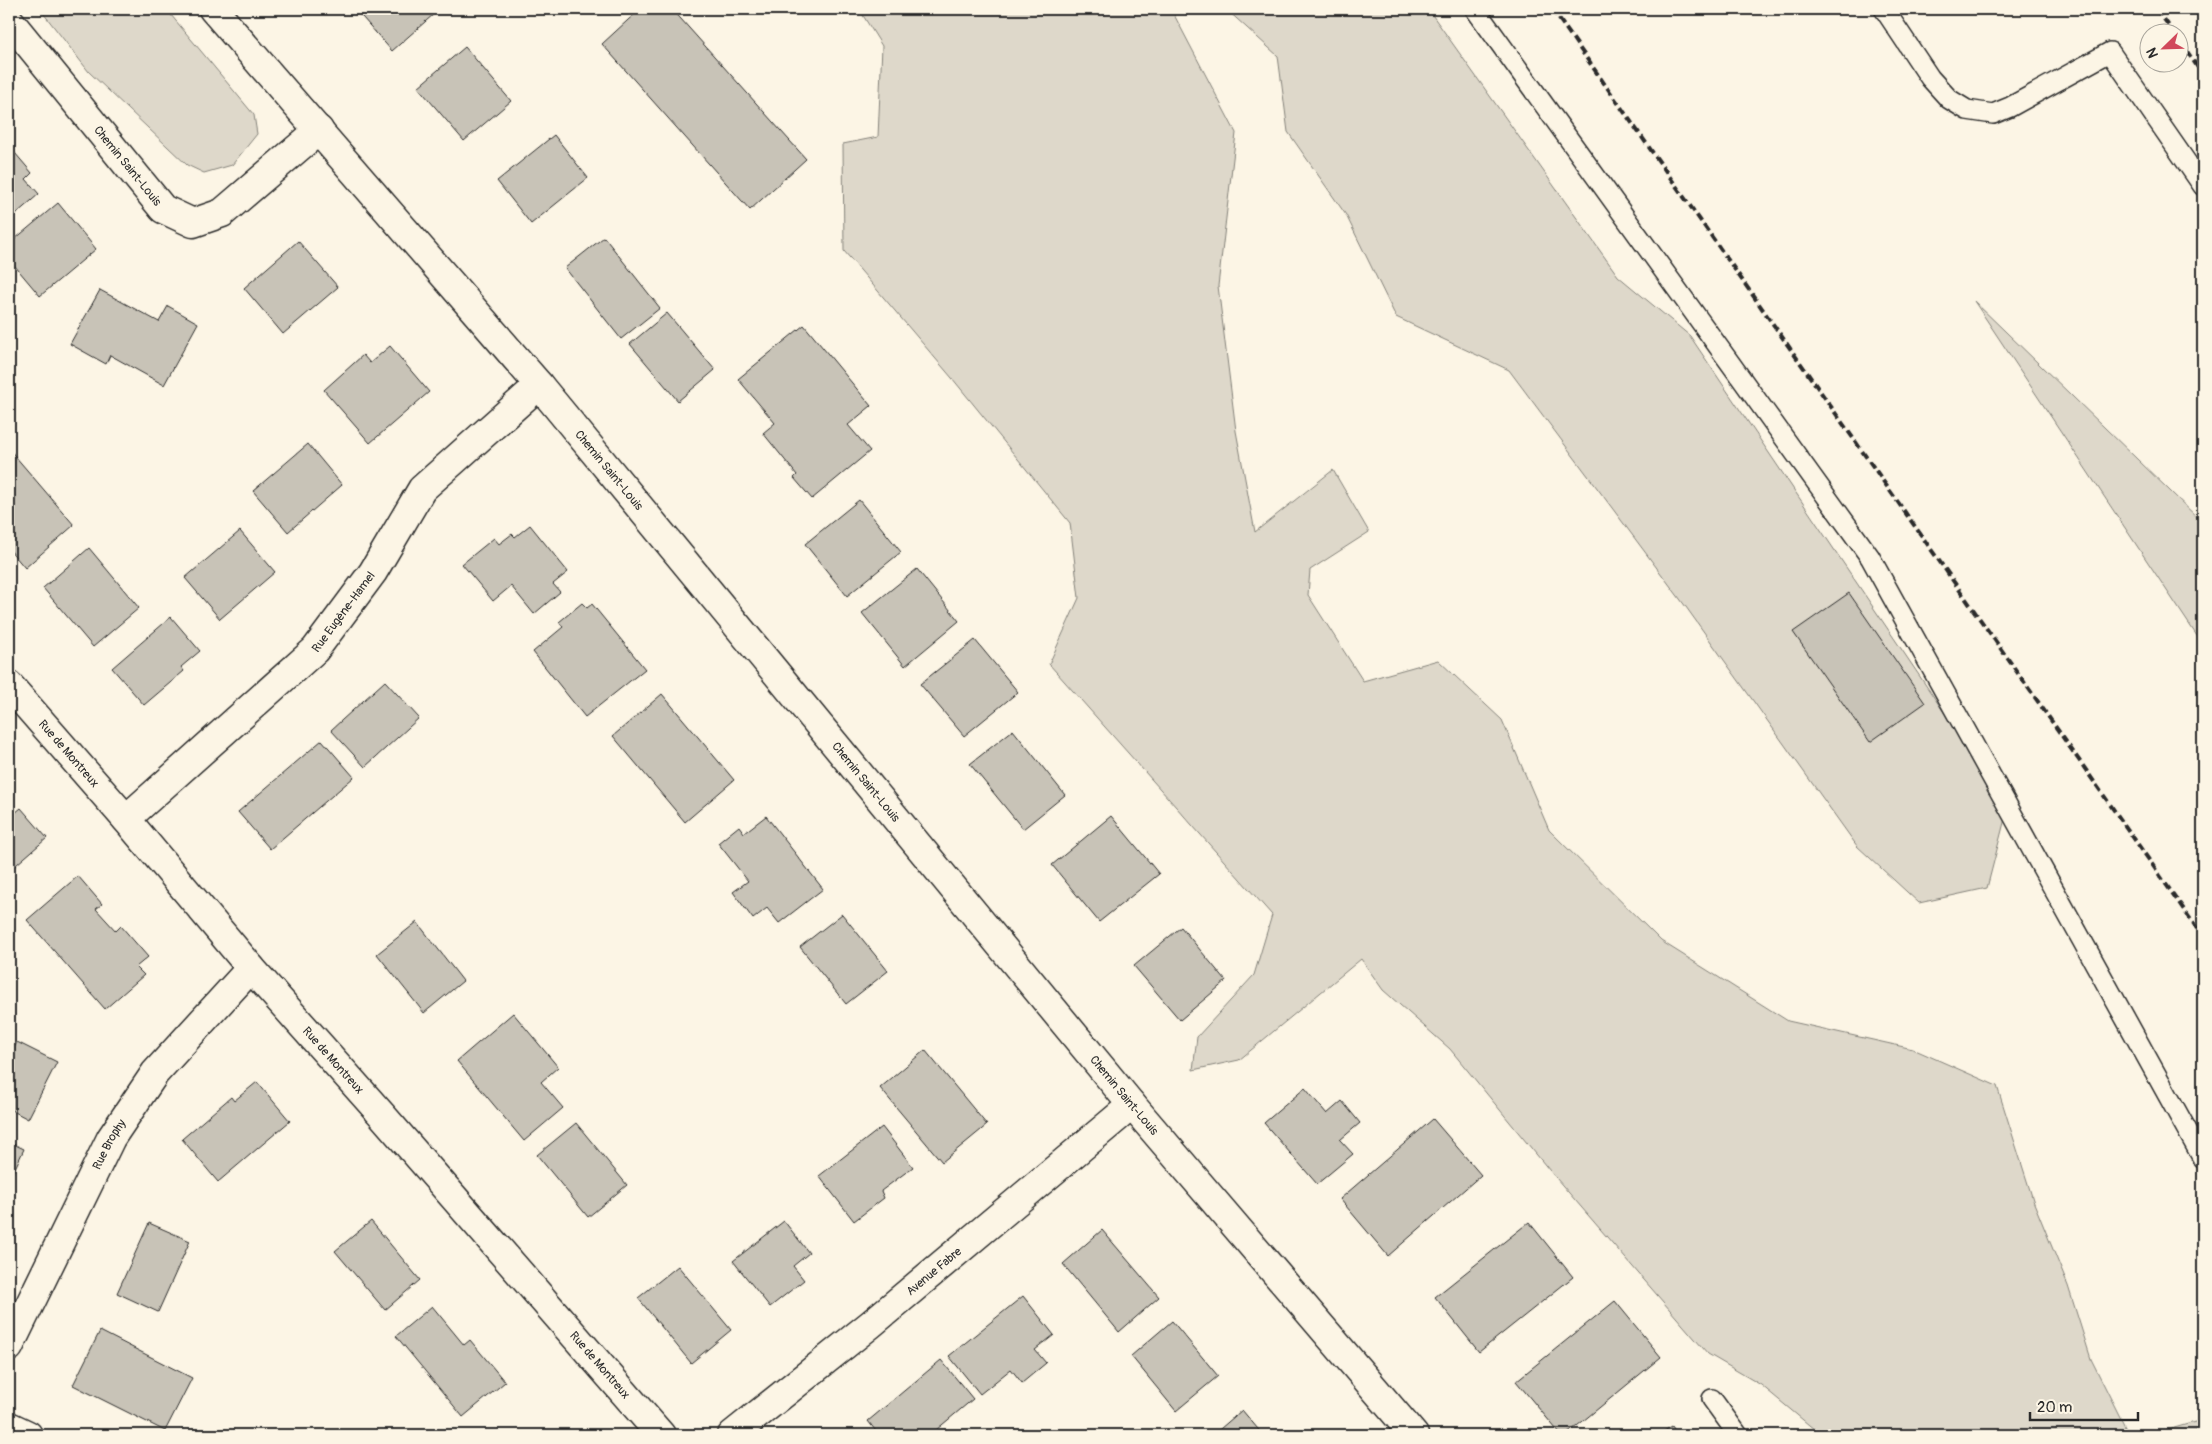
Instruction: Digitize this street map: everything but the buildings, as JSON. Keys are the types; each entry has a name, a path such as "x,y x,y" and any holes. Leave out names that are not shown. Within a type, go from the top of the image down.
{"street":[{"name":"Chemin Saint-Louis","path":"213,9 539,386 1132,1105 1414,1435"},
{"name":"Chemin Saint-Louis","path":"9,20 163,209 193,223 222,213 319,130"},
{"name":"Rue Eugène-Hamel","path":"126,819 315,650 373,572 422,489 539,386"},
{"name":"Rue de Montreux","path":"9,685 126,819 251,968 661,1435"},
{"name":"Rue Brophy","path":"9,1347 111,1138 155,1073 251,968"},
{"name":"Avenue Fabre","path":"732,1435 871,1324 1132,1105"},
{"path":"9,1426 28,1435"}],"lane":[{"path":"1475,9 1870,557 2203,1159"},
{"path":"1884,9 1930,78 1949,99 1967,110 1993,114 2010,108 2110,52 2203,186"},
{"path":"1712,1400 1738,1435"}],"shaded area":[{"path":"40,9 166,9 254,115 257,134 232,165 204,173 187,165 89,72"},
{"path":"859,9 1171,9 1236,133 1218,286 1236,431 1255,532 1333,470 1369,532 1310,570 1308,595 1363,681 1438,660 1502,720 1549,830 1661,941 1788,1021 1913,1049 1997,1086 2034,1203 2068,1286 2091,1359 2129,1435 1821,1435 1761,1385 1708,1354 1550,1171 1450,1049 1383,990 1361,959 1239,1060 1193,1070 1197,1037 1254,975 1272,915 1049,664 1079,598 1070,523 952,378 844,251 843,144 878,137 882,46"},
{"path":"1226,9 1428,9 1618,276 1690,336 2008,807 1987,888 1919,903 1857,846 1686,607 1509,370 1396,317 1346,215 1288,132 1278,56"},
{"path":"1974,301 2203,523 2203,645"},
{"path":"2195,1422 2203,1423 2203,1435 2150,1435"}],"railway":[{"path":"1552,9 2203,937"},
{"path":"2157,9 2166,22"},
{"path":"2190,56 2203,75"}]}
